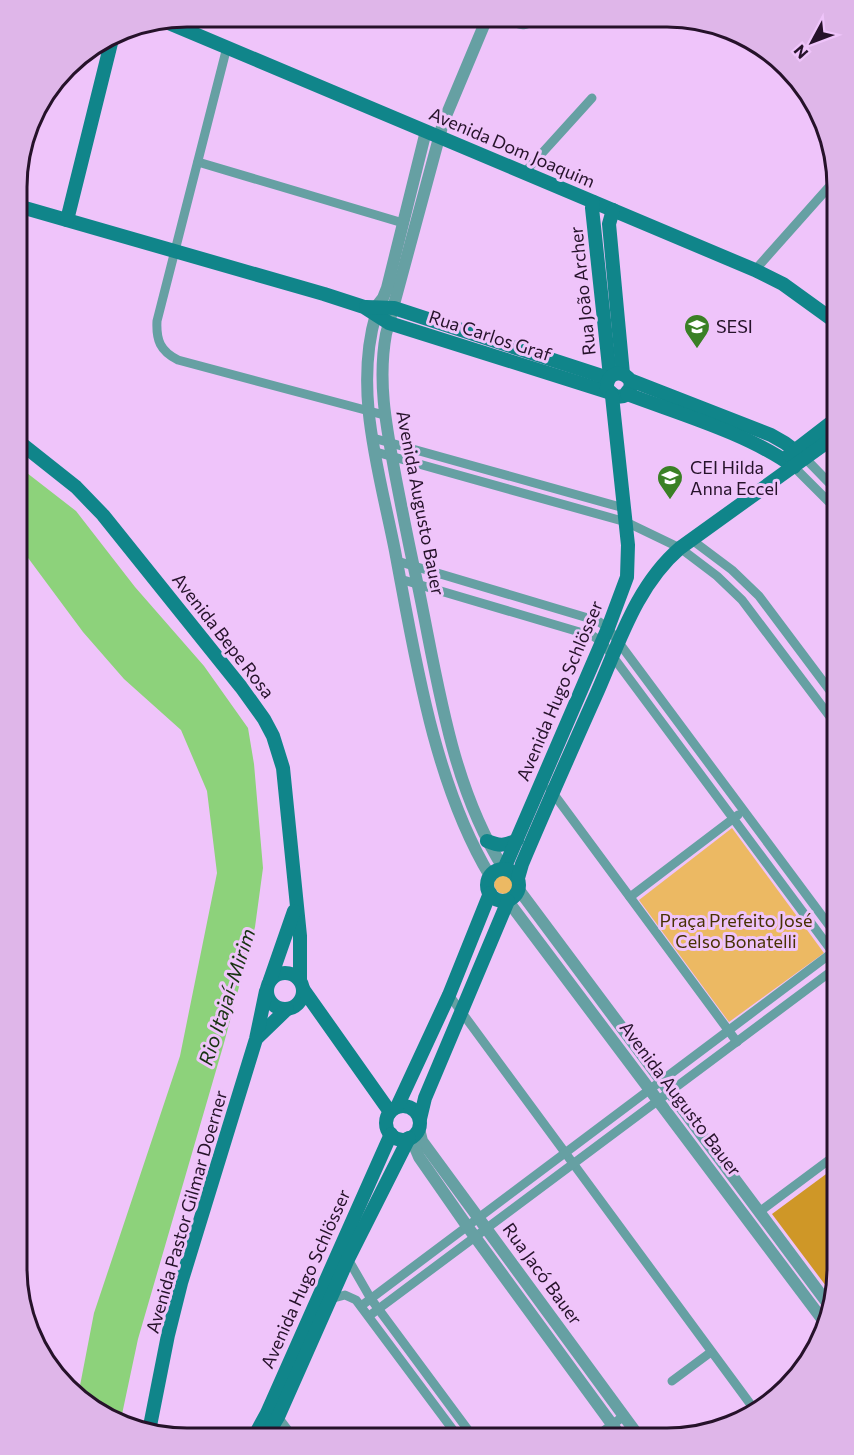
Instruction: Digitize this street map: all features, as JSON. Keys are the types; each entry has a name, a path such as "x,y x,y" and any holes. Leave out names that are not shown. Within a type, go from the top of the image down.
{"main road":[{"name":"Avenida Dom Joaquim","path":"179,27 755,270 783,284 827,316"},
{"path":"68,220 110,47"},
{"name":"Rua João Archer","path":"593,202 618,377"},
{"name":"Rua Carlos Graf","path":"27,209 372,309 394,308 511,346 618,377 709,418"},
{"name":"Rua João Archer","path":"613,210 609,224 618,377"},
{"name":"Rua Carlos Graf","path":"372,309 389,322 610,394"},
{"path":"435,337 440,323"},
{"path":"506,360 511,346"},
{"path":"610,394 620,398 627,394 631,387 618,377 606,385 610,394 625,515"},
{"name":"Rua Carlos Graf","path":"627,394 771,435 794,458"},
{"path":"794,458 827,427"},
{"path":"794,458 827,440"},
{"name":"Avenida Bepe Rosa","path":"27,448 76,488 103,515 241,687 273,736 283,768 300,936 301,984"},
{"name":"Avenida Hugo Schlösser","path":"518,884 553,792 619,642 650,580 659,568 686,544 794,458"},
{"name":"Avenida Hugo Schlösser","path":"504,869 608,628 627,577 628,545 625,515"},
{"path":"487,841 499,846 517,840"},
{"path":"394,1109 411,1108 414,1131 399,1139 391,1134 386,1126 394,1109 448,995 489,893 487,884 490,876 504,869 512,872 518,884 516,895 508,901 498,900 489,893"},
{"name":"Avenida Hugo Schlösser","path":"272,1428 348,1259 414,1131 460,1012 508,901"},
{"name":"Avenida Bepe Rosa","path":"268,985 296,906"},
{"path":"328,1024 309,1012 275,1007 267,997 268,985 282,972 292,974 394,1109"},
{"path":"290,1008 301,1000 301,984"},
{"name":"Avenida Pastor Gilmar Doerner","path":"150,1424 181,1283 256,1039 268,985"},
{"name":"Avenida Pastor Gilmar Doerner","path":"256,1039 290,1008"},
{"name":"Avenida Hugo Schlösser","path":"259,1428 391,1134"}],"street":[{"name":"Avenida Augusto Bauer","path":"483,27 439,137 387,288 383,298 372,309 367,355 369,412 373,438 423,688 445,770 469,836 490,876"},
{"path":"227,47 157,321 158,341 168,355 178,360 384,415"},
{"path":"524,173 592,98"},
{"name":"Avenida Augusto Bauer","path":"426,131 394,308 382,353 384,415 438,685 459,765 476,818 504,869"},
{"path":"198,162 409,225"},
{"path":"755,270 827,189"},
{"path":"373,438 548,487 625,515 686,544 742,578 759,596 827,686"},
{"path":"376,452 545,500 625,515"},
{"path":"794,458 827,483"},
{"path":"794,458 827,498"},
{"path":"483,482 486,470"},
{"path":"545,500 548,487"},
{"path":"686,544 728,585 767,630 827,712"},
{"path":"397,561 598,621 608,628 827,923"},
{"path":"400,579 593,636 602,642 827,942"},
{"path":"511,612 516,596"},
{"path":"767,630 779,622"},
{"path":"423,688 438,685"},
{"path":"820,703 827,700"},
{"path":"686,755 697,747"},
{"path":"445,770 459,765"},
{"path":"542,778 736,1042"},
{"path":"630,897 744,811"},
{"name":"Avenida Augusto Bauer","path":"518,884 592,988 824,1299"},
{"name":"Avenida Augusto Bauer","path":"508,901 820,1316"},
{"path":"812,923 822,916"},
{"path":"361,1306 827,960"},
{"path":"369,1316 827,974"},
{"path":"581,997 592,988"},
{"path":"448,995 750,1405"},
{"name":"Rua Jacó Bauer","path":"414,1131 633,1428"},
{"name":"Rua Jacó Bauer","path":"414,1131 419,1156 467,1226 614,1428"},
{"path":"705,1163 716,1154"},
{"path":"759,1212 827,1161"},
{"path":"722,1186 733,1177"},
{"path":"348,1259 378,1309 467,1428"},
{"path":"330,1299 345,1295 356,1300 452,1428"},
{"path":"548,1336 559,1327"},
{"path":"672,1381 711,1352"},
{"path":"426,1393 436,1386"},
{"path":"608,1428 624,1416"},
{"path":"278,1417 286,1428"}],"green space":[{"name":"Praça Prefeito José Celso Bonatelli","path":"732,828 824,953 729,1022 639,900"},
{"path":"504,874 511,877 514,884 511,891 504,894 497,891 494,884 497,877"}],"shaded area":[{"path":"827,1173 826,1286 772,1214"}],"water":[{"name":"Rio Itajaí-Mirim","path":"27,473 76,511 135,587 204,666 248,728 254,764 263,868 255,927 224,1043 138,1339 122,1414 107,1407 80,1386 94,1313 180,1056 217,873 207,791 181,730 124,679 83,632 27,556"}],"place":[{"name":"SESI","path":"697,350"},
{"name":"CEI Hilda Anna Eccel","path":"670,501"}]}
